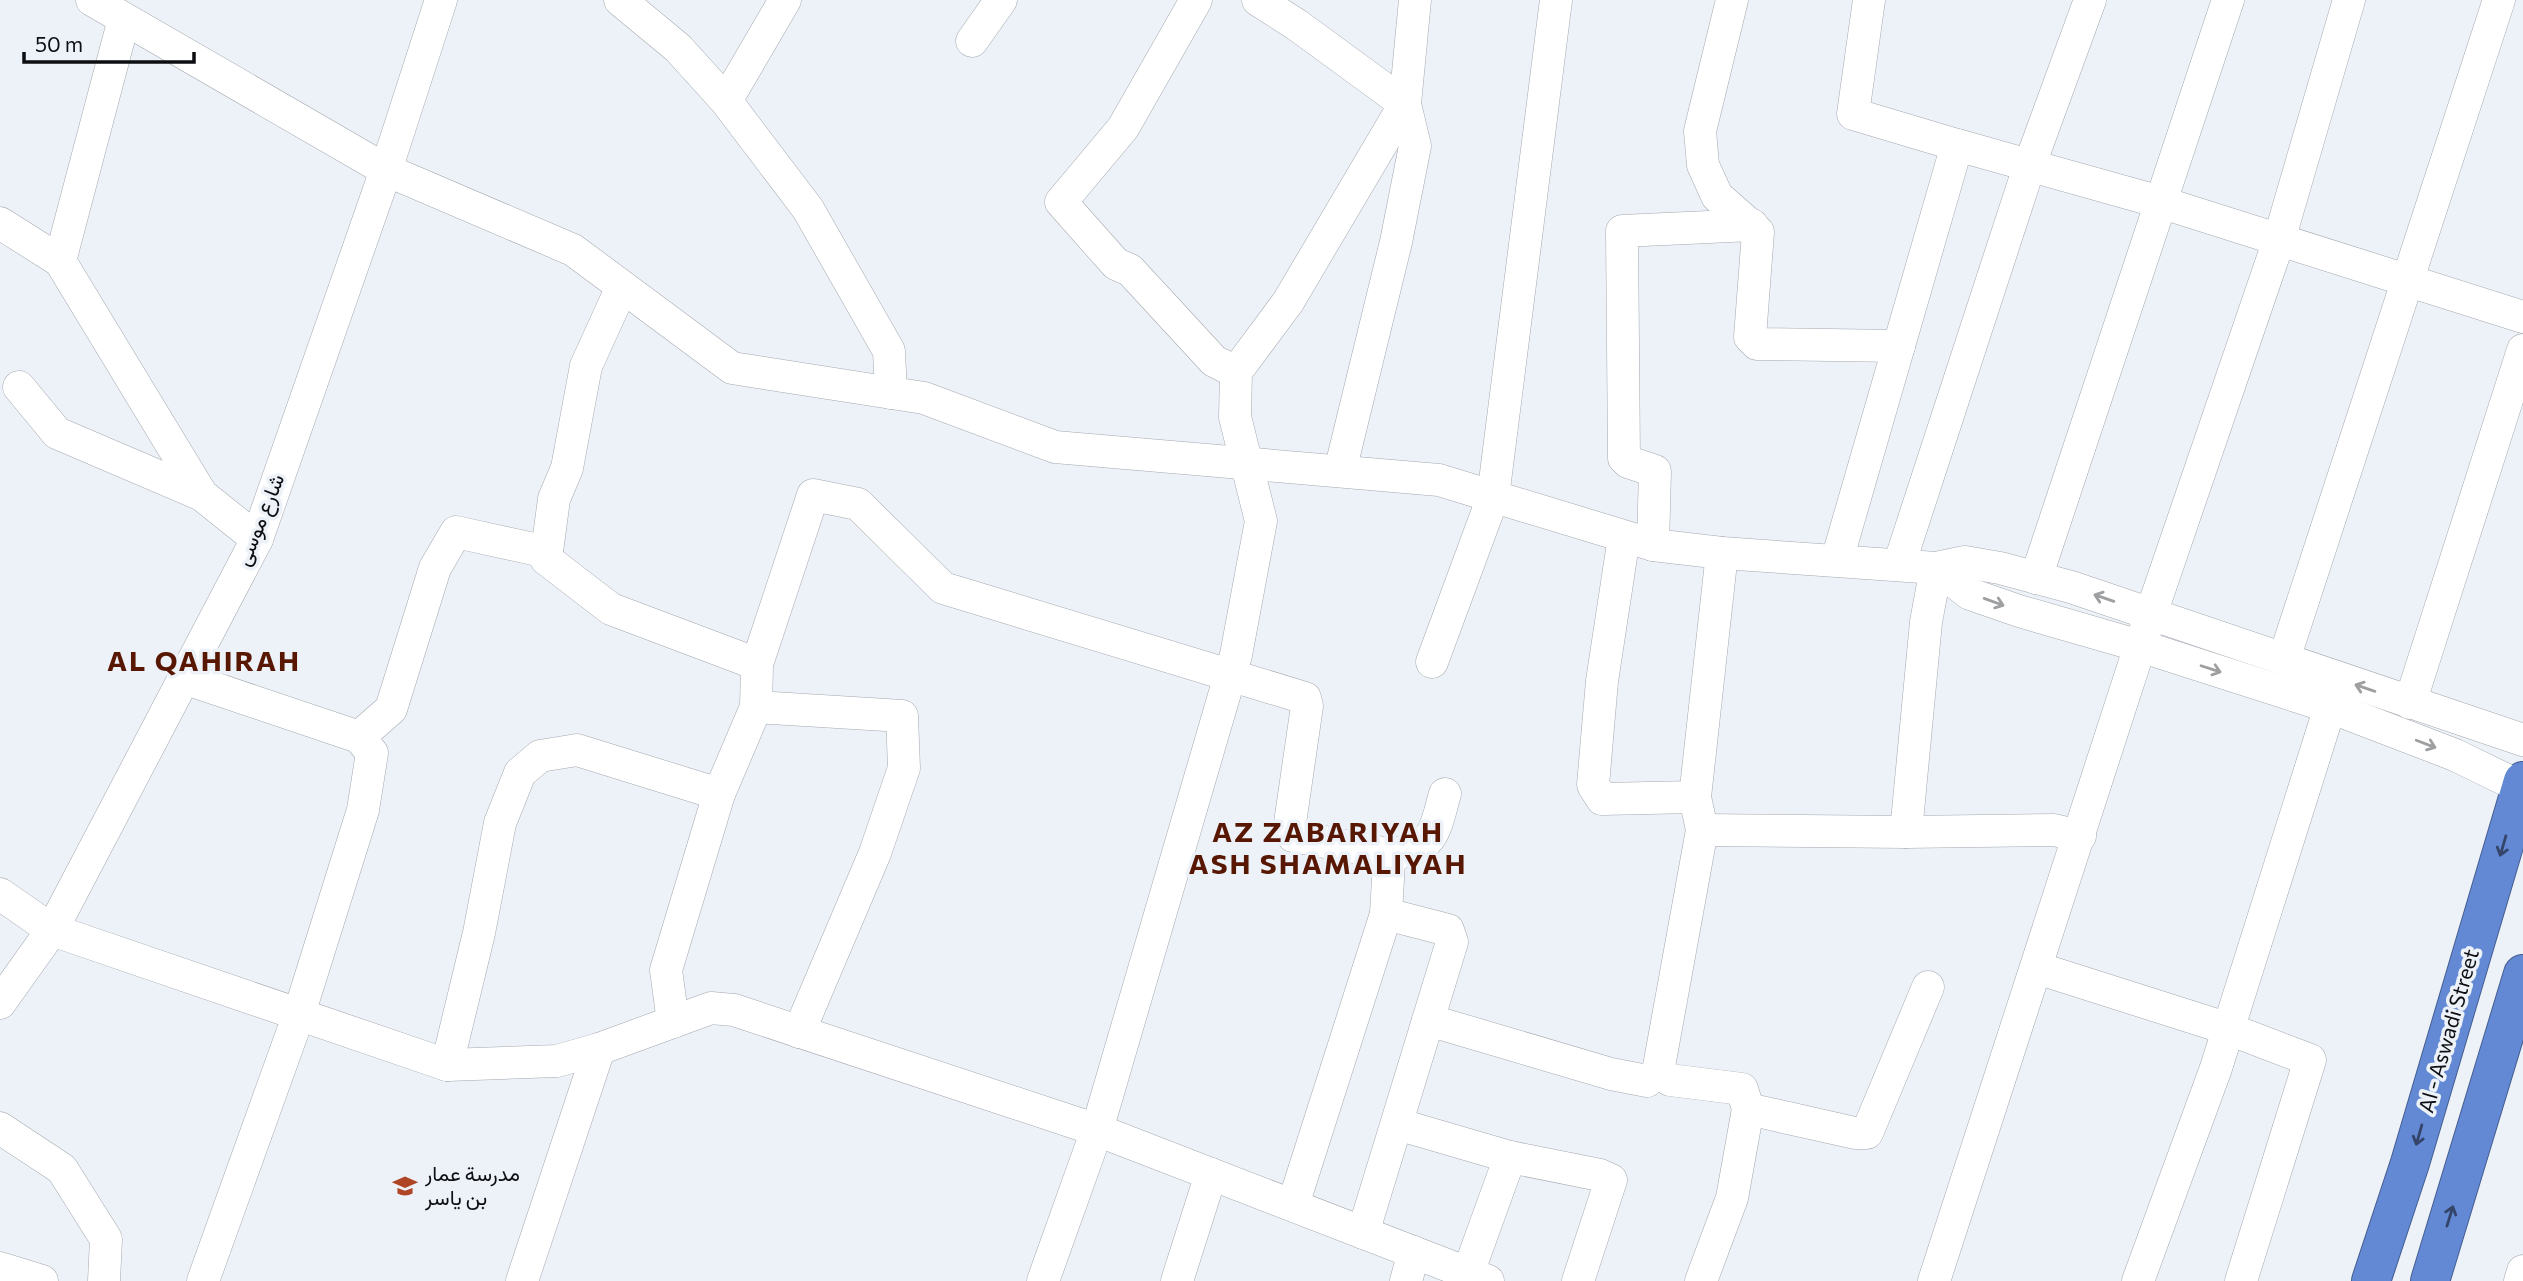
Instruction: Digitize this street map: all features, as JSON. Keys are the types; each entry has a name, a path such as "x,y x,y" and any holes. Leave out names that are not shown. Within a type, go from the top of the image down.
{"highway":[{"name":"Al - Aswadi Street","path":"2371,1281 2410,1163 2522,785"},
{"path":"2430,1281 2523,974"}],"street":[{"path":"92,0 386,170 573,250 732,368 924,398 1055,447 1439,480 1639,541 1722,553 1936,568 1965,562 2000,568 2071,587 2523,740"},
{"name":"شارع موسى","path":"0,1003 52,930 257,539 386,170 441,0"},
{"path":"620,0 678,48 726,102 808,209 889,351 891,393"},
{"path":"726,102 785,0"},
{"path":"972,41 1001,0"},
{"path":"1196,0 1123,128 1061,202 1116,264 1130,270 1214,361 1236,372"},
{"path":"1258,0 1297,25 1405,104"},
{"path":"1340,471 1396,242 1415,146 1405,104 1415,0"},
{"path":"1432,662 1493,497 1556,0"},
{"path":"1732,0 1700,131 1703,165 1717,196 1758,232 1750,337 1757,344 1899,346"},
{"path":"1870,0 1853,114 2160,202 2523,317"},
{"path":"1899,565 2030,164 2091,0"},
{"path":"2036,578 2228,0"},
{"path":"1934,1281 2140,646 2279,240 2349,0"},
{"path":"2284,659 2499,0"},
{"path":"61,261 124,19"},
{"path":"1044,1281 1097,1130 1236,655 1261,522 1235,417 1236,372 1288,302 1405,104"},
{"path":"1837,560 1957,145"},
{"path":"0,223 61,261 202,495"},
{"path":"1695,797 1602,799 1593,785 1602,681 1655,471 1628,462 1625,458 1622,231 1752,225"},
{"path":"622,287 586,366 566,468 554,499 546,559 611,609 757,664"},
{"path":"2410,703 2523,350"},
{"path":"19,387 57,433 202,495 257,539"},
{"path":"673,1022 666,970 719,794 756,707 757,664 813,495 858,504 943,588 1305,698 1307,706 1289,830 1293,836 1378,852 1389,861"},
{"path":"359,737 391,709 435,568 456,531 547,552"},
{"path":"1428,1020 1611,1074 1647,1081 1658,1072 1702,830 1695,797 1722,553"},
{"path":"1936,568 1970,594 2330,708 2455,755 2522,785"},
{"path":"1906,832 1926,622 1936,568"},
{"path":"184,678 359,737 372,753 363,810 299,1014 203,1281"},
{"path":"756,707 902,716 904,768 875,853 799,1032"},
{"path":"2138,1281 2229,1029 2330,708"},
{"path":"447,1065 479,933 500,823 520,773 540,756 577,750 719,794"},
{"path":"1293,1205 1386,914 1389,861 1397,852 1422,845 1431,835 1445,794"},
{"path":"1702,830 2054,830 2080,836"},
{"path":"0,894 52,930 447,1065 557,1061 711,1009 734,1010 1097,1130 1363,1233 1410,1267 1478,1277 1510,1157"},
{"path":"1363,1233 1452,942 1448,930 1386,914"},
{"path":"2037,968 2229,1029 2310,1060 2241,1281"},
{"path":"1748,1109 1855,1133 1867,1133 1928,987"},
{"path":"522,1281 599,1049"},
{"path":"1658,1072 1670,1080 1742,1089 1748,1109 1732,1198 1701,1281"},
{"path":"1397,1124 1510,1157 1600,1175 1611,1180 1578,1281"},
{"path":"0,1128 62,1169 106,1239 104,1281"},
{"path":"1177,1281 1211,1174"},
{"path":"0,1268 42,1281"},
{"path":"2520,1281 2523,1271"}],"place":[{"name":"مدرسة عمار بن ياسر","path":"405,1186"}],"district":[{"name":"AL QAHIRAH","path":"204,661"},
{"name":"AZ ZABARIYAH ASH SHAMALIYAH","path":"1328,848"}]}
